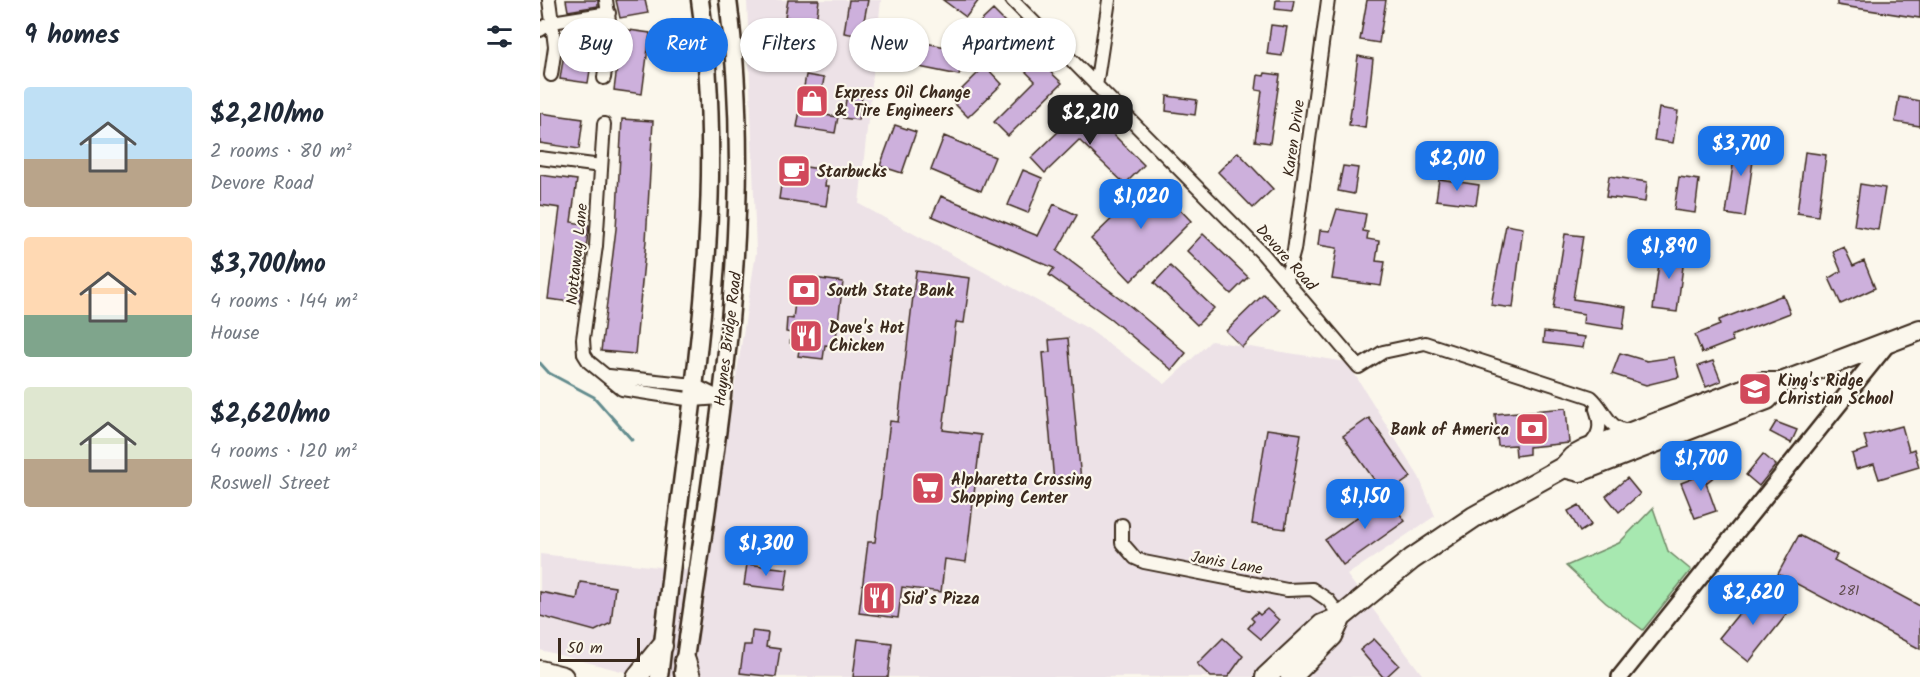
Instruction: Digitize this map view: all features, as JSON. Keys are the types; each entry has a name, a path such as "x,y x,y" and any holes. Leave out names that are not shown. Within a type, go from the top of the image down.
{"highway":[{"path":"1266,677 1322,626 1341,617 1412,559 1465,523 1564,467 1573,457 1586,450 1761,383 1781,383 1920,330"},
{"path":"1564,467 1580,471 1767,399 1781,383"},
{"path":"1291,677 1332,636 1341,617"},
{"path":"636,677 662,646"},
{"path":"540,670 563,677"}],"main road":[{"name":"Haynes Bridge Road","path":"658,677 708,262 711,190 709,88 700,0"},
{"name":"Haynes Bridge Road","path":"686,671 735,265 739,191 737,87 728,0"}],"street":[{"path":"549,0 555,47 551,75"},
{"path":"604,78 610,28 606,0"},
{"name":"Devore Road","path":"1012,0 1286,279 1359,367 1383,352 1425,343 1591,397"},
{"path":"1096,87 1109,0"},
{"name":"Karen Drive","path":"1286,279 1294,250 1328,0"},
{"path":"540,30 552,22 609,14"},
{"name":"Nottaway Lane","path":"604,124 596,246 582,346 589,362 622,388 693,392 720,398"},
{"path":"540,158 602,166"},
{"path":"1620,677 1888,343"},
{"path":"1591,397 1598,403 1609,423 1618,429 1635,431"},
{"path":"1586,450 1597,437 1600,424 1591,397"},
{"name":"Janis Lane","path":"1122,525 1122,543 1127,551 1144,562 1287,590 1312,589 1328,600 1341,617"}],"shaded area":[{"path":"747,0 881,0 879,18 849,18 849,72 873,72 859,204 1087,328 1165,384 1211,341 1347,362 1419,477 1435,516 1347,575 1424,677 644,677 540,650 540,554 705,572 756,253 750,72 837,72 837,18 748,18"}],"green space":[{"path":"1653,508 1668,551 1691,570 1643,630 1606,603 1566,566 1619,543"}],"building":[{"path":"566,0 598,0 598,6 568,11"},
{"path":"616,0 645,0 648,13 620,18"},
{"path":"788,0 819,0 817,18 785,17"},
{"path":"849,0 868,0 864,18 849,18 849,34 844,33"},
{"path":"943,0 979,0 966,17"},
{"path":"1276,0 1294,0 1292,11 1275,9"},
{"path":"1367,0 1386,0 1379,43 1360,40"},
{"path":"1837,0 1920,0 1920,18 1837,5"},
{"path":"993,10 1001,18 984,18"},
{"path":"1271,25 1287,27 1282,56 1267,54"},
{"path":"633,31 645,32 645,71 642,94 614,90 616,72 633,72"},
{"path":"929,44 941,46 941,71 929,69"},
{"path":"1358,56 1373,59 1365,128 1349,125"},
{"path":"561,72 590,72 588,83 560,79"},
{"path":"944,72 960,72 959,75"},
{"path":"979,72 991,72 1002,84 968,117 951,100"},
{"path":"1026,72 1050,72 1062,83 1008,136 994,122 1035,81"},
{"path":"1265,73 1280,75 1270,143 1255,141 1262,91 1256,90 1258,75 1264,76"},
{"path":"806,75 824,78 818,114 838,117 835,133 797,127"},
{"path":"847,94 862,97 858,120 843,118"},
{"path":"1167,96 1197,100 1195,115 1166,111"},
{"path":"1899,97 1920,101 1920,126 1895,122"},
{"path":"1085,106 1144,165 1125,184 1079,140 1045,173 1031,158"},
{"path":"1659,108 1678,111 1673,143 1654,140"},
{"path":"540,113 583,119 579,149 540,143"},
{"path":"622,119 653,121 646,241 635,354 601,351 616,229"},
{"path":"895,125 916,132 902,173 880,166"},
{"path":"944,136 995,157 981,191 931,170"},
{"path":"1737,137 1756,140 1745,217 1726,214"},
{"path":"1445,143 1445,156 1427,155 1427,144"},
{"path":"1238,152 1273,189 1253,208 1218,172"},
{"path":"1805,152 1826,155 1818,216 1797,213"},
{"path":"784,164 827,170 825,186 829,186 826,206 779,199"},
{"path":"1343,166 1358,168 1354,194 1338,191"},
{"path":"1023,170 1042,178 1028,213 1008,205"},
{"path":"540,175 577,180 571,222 589,225 579,303 548,299 560,208 540,205"},
{"path":"1609,176 1647,182 1645,202 1606,197"},
{"path":"1679,177 1699,180 1695,213 1674,210"},
{"path":"1439,179 1479,185 1476,205 1436,200"},
{"path":"1152,180 1191,221 1131,281 1091,239"},
{"path":"1860,184 1885,188 1878,230 1854,226"},
{"path":"941,196 1038,236 1054,204 1077,215 1057,251 1129,305 1186,353 1172,370 1111,319 1049,275 1054,268 932,216"},
{"path":"1337,209 1366,214 1363,231 1368,232 1367,239 1379,241 1376,261 1385,262 1381,286 1332,279 1337,248 1318,245 1320,230 1330,231"},
{"path":"1506,225 1523,228 1513,308 1491,305"},
{"path":"1203,234 1248,277 1231,294 1187,251"},
{"path":"1565,234 1583,236 1573,299 1626,307 1623,329 1583,323 1584,314 1553,309"},
{"path":"1844,247 1853,266 1864,261 1875,288 1841,304 1829,278 1841,271 1833,252"},
{"path":"1661,248 1685,251 1677,312 1653,309"},
{"path":"1170,266 1214,308 1197,325 1154,283"},
{"name":"Alpharetta Crossing Shopping Center","path":"916,271 970,278 964,323 956,322 943,430 981,435 966,562 945,559 941,592 902,587 898,618 859,613 868,542 875,542 890,421 898,422"},
{"path":"798,276 843,282 835,346 825,345 823,359 798,356 800,344 790,343 791,333 786,332 787,318 793,319"},
{"path":"1264,294 1280,310 1242,347 1226,331"},
{"path":"1783,295 1790,313 1731,336 1733,341 1702,353 1695,335 1720,325 1719,320"},
{"path":"1544,332 1585,337 1583,348 1543,343"},
{"path":"1068,338 1081,481 1054,483 1043,353 1050,352 1049,340"},
{"path":"1620,353 1647,361 1674,357 1679,377 1646,385 1612,374"},
{"path":"1713,361 1721,381 1706,387 1698,366"},
{"name":"Bank of America","path":"1566,408 1569,443 1529,447 1529,454 1516,456 1515,445 1498,446 1495,414"},
{"path":"1369,418 1411,477 1385,495 1343,436"},
{"path":"1776,422 1797,430 1791,443 1770,432"},
{"path":"1902,426 1909,451 1914,449 1919,467 1879,479 1874,464 1856,469 1852,454 1868,449 1864,436"},
{"path":"1267,429 1301,434 1285,529 1252,524"},
{"path":"1763,454 1776,465 1759,486 1746,475"},
{"path":"1710,463 1715,470 1724,469 1706,483 1716,511 1695,518 1681,483 1707,473 1703,469"},
{"path":"1627,478 1640,494 1619,512 1606,496"},
{"path":"1341,482 1360,484 1358,498 1339,496"},
{"path":"1387,496 1405,521 1343,565 1325,540"},
{"path":"1579,505 1591,525 1580,532 1568,511"},
{"path":"1799,535 1837,555 1834,560 1920,606 1920,649 1778,574"},
{"path":"747,564 788,569 785,590 744,585"},
{"path":"580,582 615,587 611,623 595,631 540,616 540,592 577,599"},
{"path":"1757,591 1787,614 1749,662 1719,638"},
{"path":"1267,609 1279,620 1261,639 1248,628 1254,621 1251,618 1257,612 1260,615"},
{"path":"752,631 768,633 766,647 780,649 776,677 740,673 744,645 751,645"},
{"path":"1223,638 1243,656 1228,677 1211,677 1197,664"},
{"path":"858,639 892,643 888,677 853,677"},
{"path":"1374,639 1399,665 1386,677 1383,677 1360,650"}],"waterway":[{"path":"540,363 549,373 594,397 632,440"}],"place":[{"name":"Express Oil Change & Tire Engineers","path":"812,101"},
{"name":"Starbucks","path":"794,171"},
{"name":"South State Bank","path":"804,290"},
{"name":"Dave's Hot Chicken","path":"806,336"},
{"name":"King's Ridge Christian School","path":"1755,389"},
{"name":"Bank of America","path":"1532,429"},
{"name":"Alpharetta Crossing Shopping Center","path":"928,488"},
{"name":"Sid’s Pizza","path":"879,598"}]}
